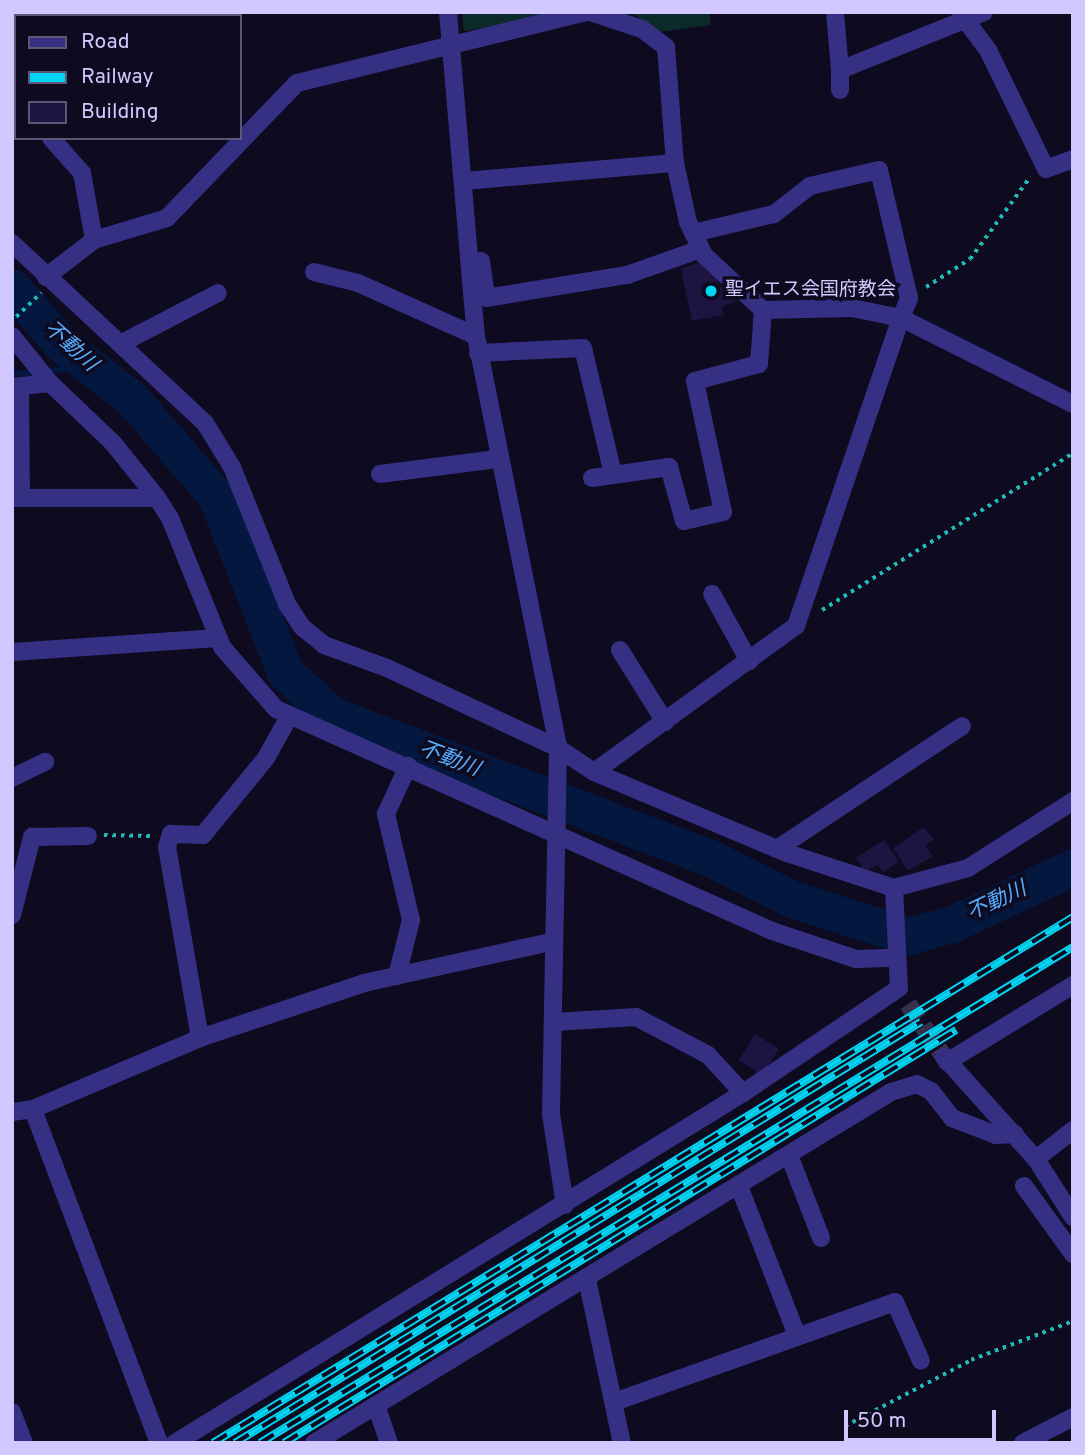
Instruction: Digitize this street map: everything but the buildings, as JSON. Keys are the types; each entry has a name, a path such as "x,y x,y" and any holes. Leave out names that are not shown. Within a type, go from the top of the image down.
{"street":[{"path":"448,12 477,345 497,459 558,748 557,832 550,942 554,1022 551,1114 565,1205"},
{"path":"45,283 94,240 167,218 297,83 585,12"},
{"path":"590,12 642,29 666,47 675,163 697,241 763,310 852,308 901,318 1073,404"},
{"path":"835,12 840,90"},
{"path":"840,70 963,17 984,12"},
{"path":"963,17 988,50 1046,169 1073,159"},
{"path":"53,140 82,173 94,240"},
{"path":"464,181 675,163"},
{"path":"469,247 481,258 486,298 626,275 697,241 774,214 810,186 879,170 909,298 796,626 594,772"},
{"path":"12,243 45,283 122,344 205,424 232,467 302,627 324,645 387,668 558,748 594,772 777,849 894,888 968,868 1073,801"},
{"path":"314,272 358,282 477,345 583,348 613,474"},
{"path":"122,344 218,293"},
{"path":"592,478 669,467 684,521 723,512 695,382 759,364 763,310"},
{"path":"12,336 50,383 113,443 157,498 170,519 218,638 252,686 290,715 557,832 653,880 823,950 856,959 894,958"},
{"path":"50,383 16,387 17,497 157,498"},
{"path":"380,474 497,459"},
{"path":"712,594 749,661"},
{"path":"12,652 218,638"},
{"path":"620,650 665,722"},
{"path":"201,1038 163,842 171,834 203,835 266,758 290,715"},
{"path":"777,849 962,726"},
{"path":"12,778 45,762"},
{"path":"397,976 411,920 386,814 408,766"},
{"path":"12,915 32,837 88,836"},
{"path":"174,1443 904,996 894,958 894,888"},
{"path":"12,1112 33,1109 201,1038 397,976 550,942"},
{"path":"1073,985 946,1060 1036,1159 1073,1217"},
{"path":"554,1022 636,1017 709,1055 743,1093"},
{"path":"314,1443 891,1092 917,1084 931,1091 952,1118 996,1135 1015,1134"},
{"path":"33,1109 159,1443"},
{"path":"1036,1159 1073,1130"},
{"path":"789,1155 821,1238"},
{"path":"739,1186 796,1333"},
{"path":"1024,1186 1073,1254"},
{"path":"587,1279 617,1401 622,1443"},
{"path":"617,1401 796,1333 895,1302 921,1361"},
{"path":"376,1405 389,1443"},
{"path":"12,1412 24,1443"},
{"path":"1023,1443 1073,1417"}],"path":[{"path":"909,298 970,259 1042,161"},
{"path":"12,321 45,283"},
{"path":"796,626 1073,453"},
{"path":"88,836 163,842"},
{"path":"845,1426 971,1360 1073,1321"}],"green space":[{"path":"462,12 583,12 464,31"},
{"path":"631,12 709,12 711,25 659,32"}],"waterway":[{"name":"不動川","path":"12,287 60,343 132,399 216,496 285,672 332,715 710,858 794,900 908,936 952,924 1073,867"},
{"path":"12,374 91,367"}],"tunnel":[{"path":"908,1004 944,1057"}],"railway":[{"path":"213,1443 1073,917"},
{"path":"260,1443 1073,947"},
{"path":"235,1443 921,1022"},
{"path":"284,1443 956,1030"}],"place":[{"name":"聖イエス会国府教会","path":"711,291"}]}
